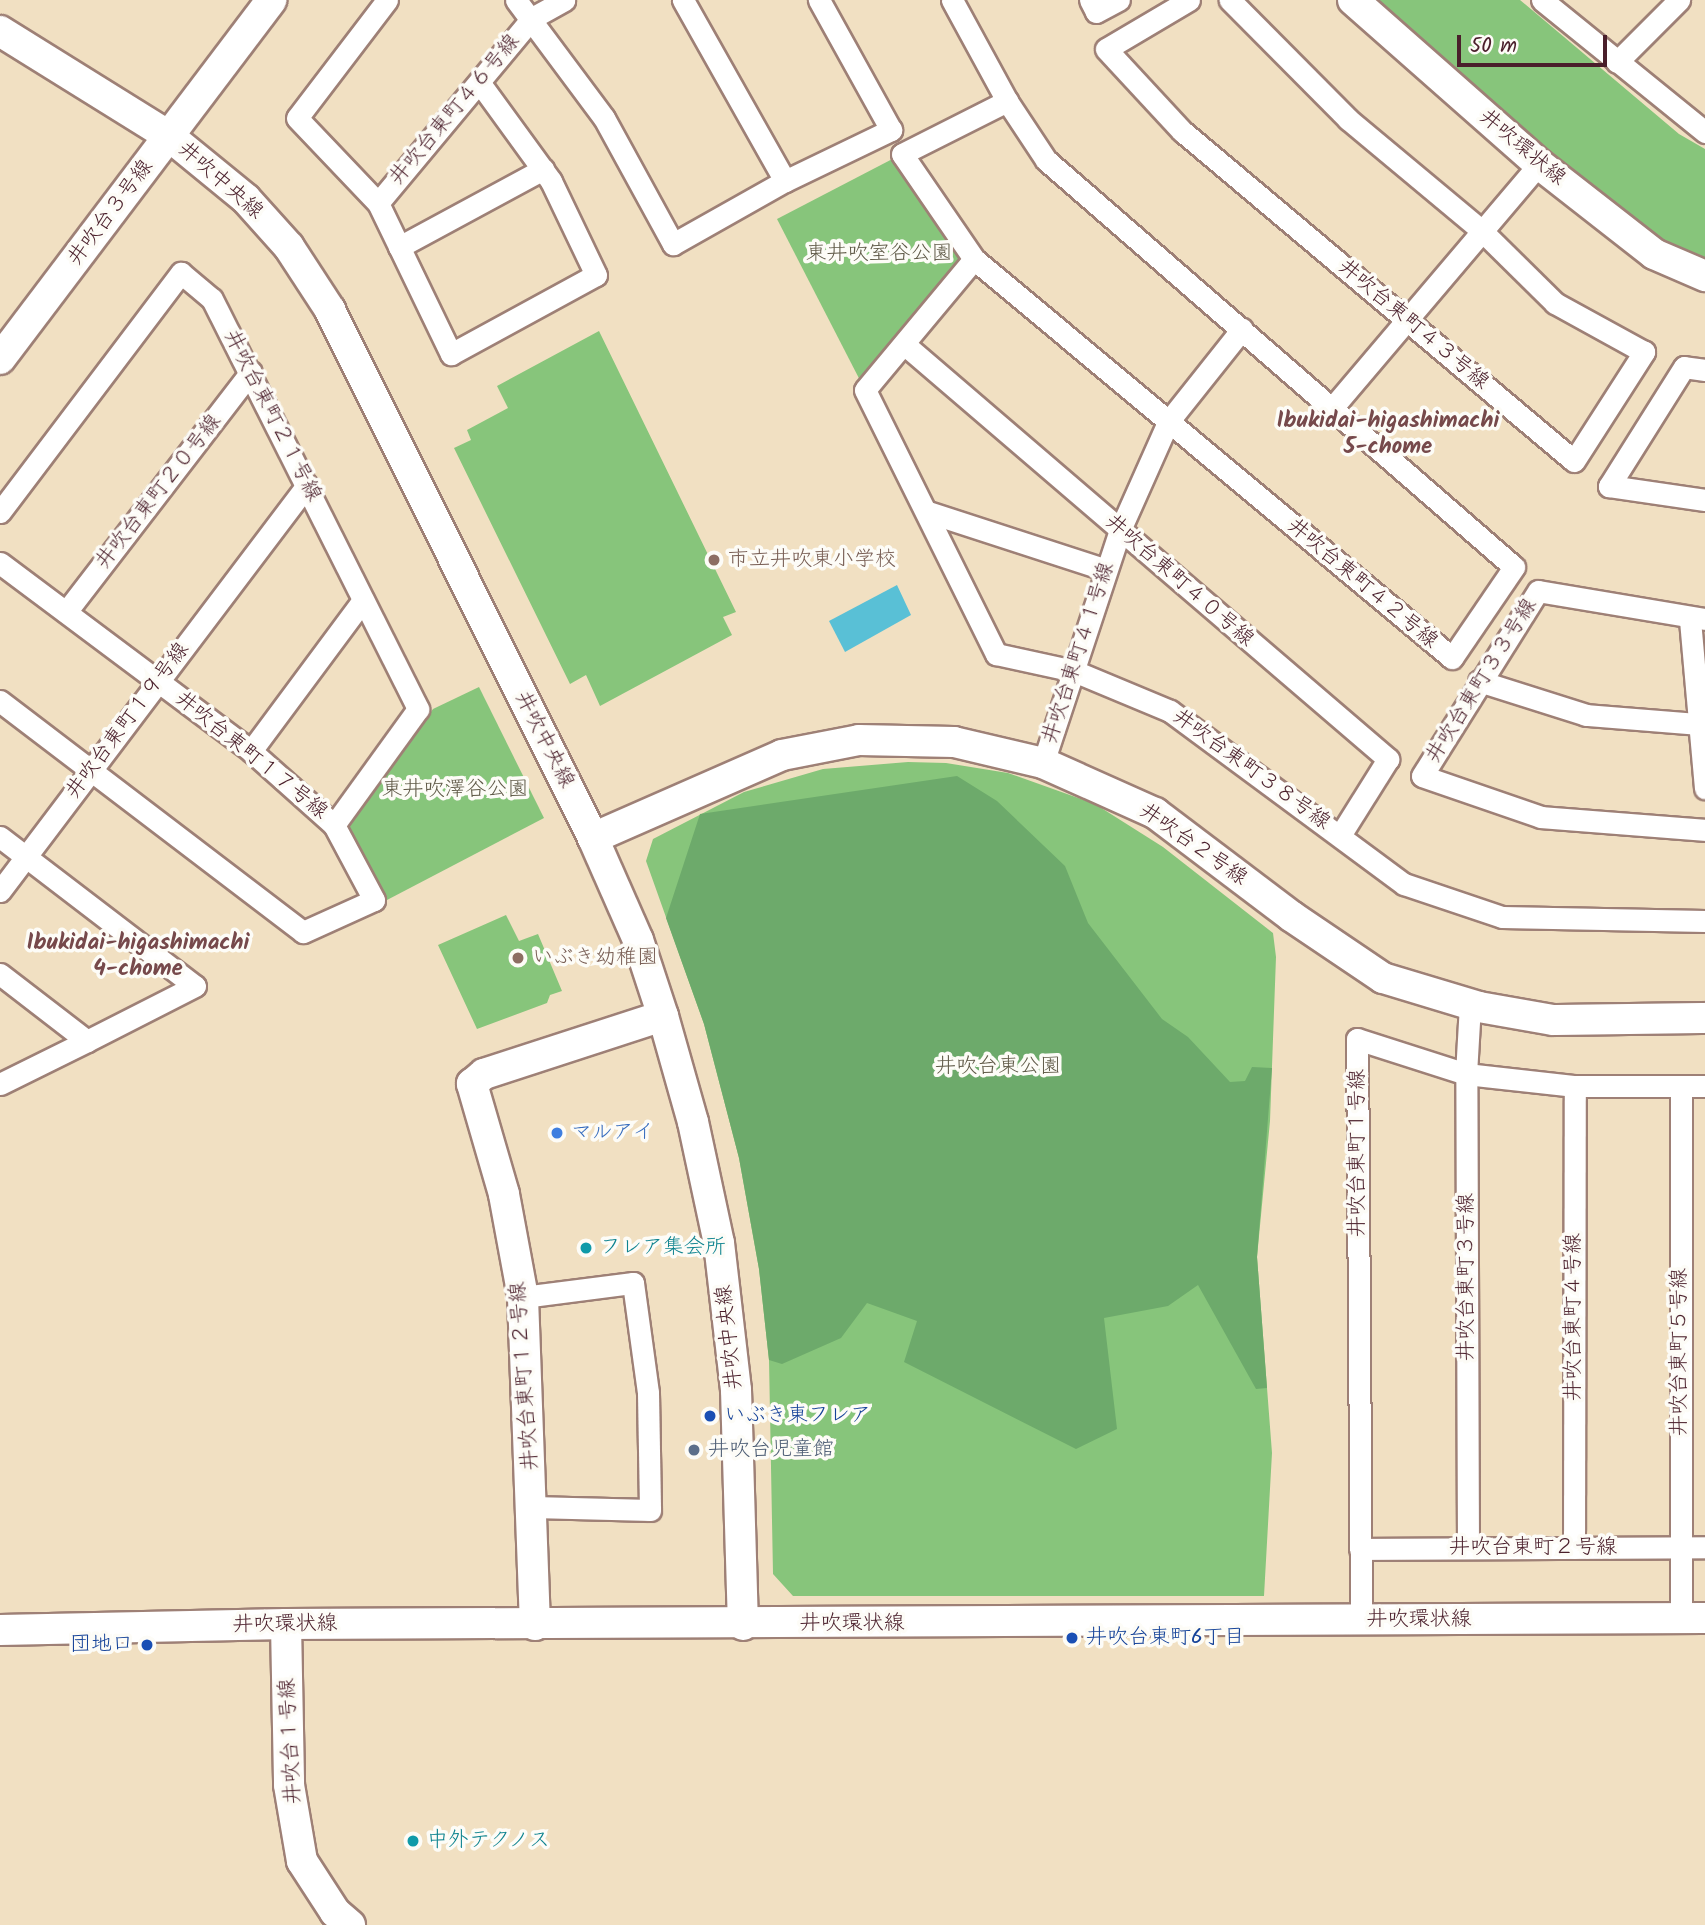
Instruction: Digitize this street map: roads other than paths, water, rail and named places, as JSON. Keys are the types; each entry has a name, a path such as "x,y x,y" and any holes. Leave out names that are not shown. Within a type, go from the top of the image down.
{"street":[{"name":"井吹台３号線","path":"0,359 272,0"},
{"path":"387,0 297,118 378,203 450,354 596,275 543,169 479,82"},
{"path":"516,0 604,118 673,244 785,181 891,130 819,0"},
{"path":"532,18 564,0"},
{"path":"683,0 785,181"},
{"name":"井吹台東町４２号線","path":"952,0 1007,101 1046,160 1514,567 1452,658 974,260 902,154 1007,101"},
{"path":"1090,0 1096,12 1119,0"},
{"name":"井吹台東町４３号線","path":"1189,0 1106,50 1182,131 1574,461 1644,352 1555,303 1481,230 1348,119 1230,0"},
{"name":"井吹環状線","path":"1353,0 1539,164 1654,254 1705,276"},
{"path":"1542,0 1705,132"},
{"path":"1617,62 1679,0"},
{"name":"井吹台東町４６号線","path":"378,203 532,18"},
{"name":"井吹中央線","path":"0,32 169,136 246,199 289,247 330,310 593,838 638,940 663,1016 719,1243 736,1390 743,1625"},
{"path":"1333,407 1539,164"},
{"path":"399,247 543,169"},
{"name":"井吹台東町３８号線","path":"974,260 865,390 928,512 996,654 1074,671 1170,711 1341,834 1404,884 1502,917 1705,921"},
{"name":"井吹台東町２１号線","path":"0,512 181,273 212,299 418,709 334,825"},
{"name":"井吹台東町４１号線","path":"1044,763 1120,530 1168,422 1242,329"},
{"name":"井吹台東町４０号線","path":"904,344 1388,759 1341,834"},
{"path":"1705,370 1685,367 1609,486 1705,500"},
{"name":"井吹台東町２０号線","path":"66,612 251,372"},
{"name":"井吹台東町１９号線","path":"0,891 307,485"},
{"path":"928,512 1106,570"},
{"name":"井吹台東町１７号線","path":"0,563 251,751 334,825 374,900 303,932 0,701"},
{"name":"井吹台東町３３号線","path":"1697,619 1538,591 1479,681 1422,776 1541,817 1705,831"},
{"path":"251,751 363,600"},
{"path":"1697,619 1699,724 1705,788"},
{"path":"1479,681 1586,715 1699,724"},
{"name":"井吹台２号線","path":"593,838 782,755 859,740 954,742 1044,763 1155,814 1291,916 1384,978 1470,1005 1553,1020 1705,1018"},
{"path":"0,836 195,986 0,1084"},
{"path":"0,974 87,1041"},
{"name":"井吹台東町３号線","path":"1468,1548 1466,1074 1470,1005"},
{"name":"井吹台東町１２号線","path":"535,1625 533,1507 523,1297 504,1194 472,1084 484,1074 663,1016"},
{"name":"井吹台東町１号線","path":"1362,1620 1357,1039 1466,1074 1575,1086 1705,1086"},
{"name":"井吹台東町４号線","path":"1574,1548 1575,1086"},
{"name":"井吹台東町５号線","path":"1681,1087 1680,1548 1693,1618"},
{"path":"523,1297 633,1283 648,1393 650,1510 533,1507"},
{"name":"井吹台東町２号線","path":"1360,1549 1705,1547"},
{"name":"井吹環状線","path":"0,1630 286,1624 743,1625 1693,1618"},
{"name":"井吹台１号線","path":"286,1624 289,1785 302,1861 335,1912 350,1925"}],"water":[{"path":"897,585 911,615 845,652 829,621"}],"place":[{"name":"市立井吹東小学校","path":"714,560"},
{"name":"いぶき幼稚園","path":"518,958"},
{"name":"マルアイ","path":"557,1133"},
{"name":"フレア集会所","path":"586,1248"},
{"name":"いぶき東フレア","path":"710,1416"},
{"name":"井吹台児童館","path":"694,1450"},
{"name":"井吹台東町6丁目","path":"1072,1638"},
{"name":"団地口","path":"147,1645"},
{"name":"中外テクノス","path":"413,1841"}],"district":[{"name":"Ibukidai-higashimachi 5-chome","path":"1388,434"},
{"name":"Ibukidai-higashimachi 4-chome","path":"138,956"}],"park label":[{"name":"東井吹室谷公園","path":"879,254"},
{"name":"東井吹澤谷公園","path":"455,790"},
{"name":"井吹台東公園","path":"998,1067"}]}
